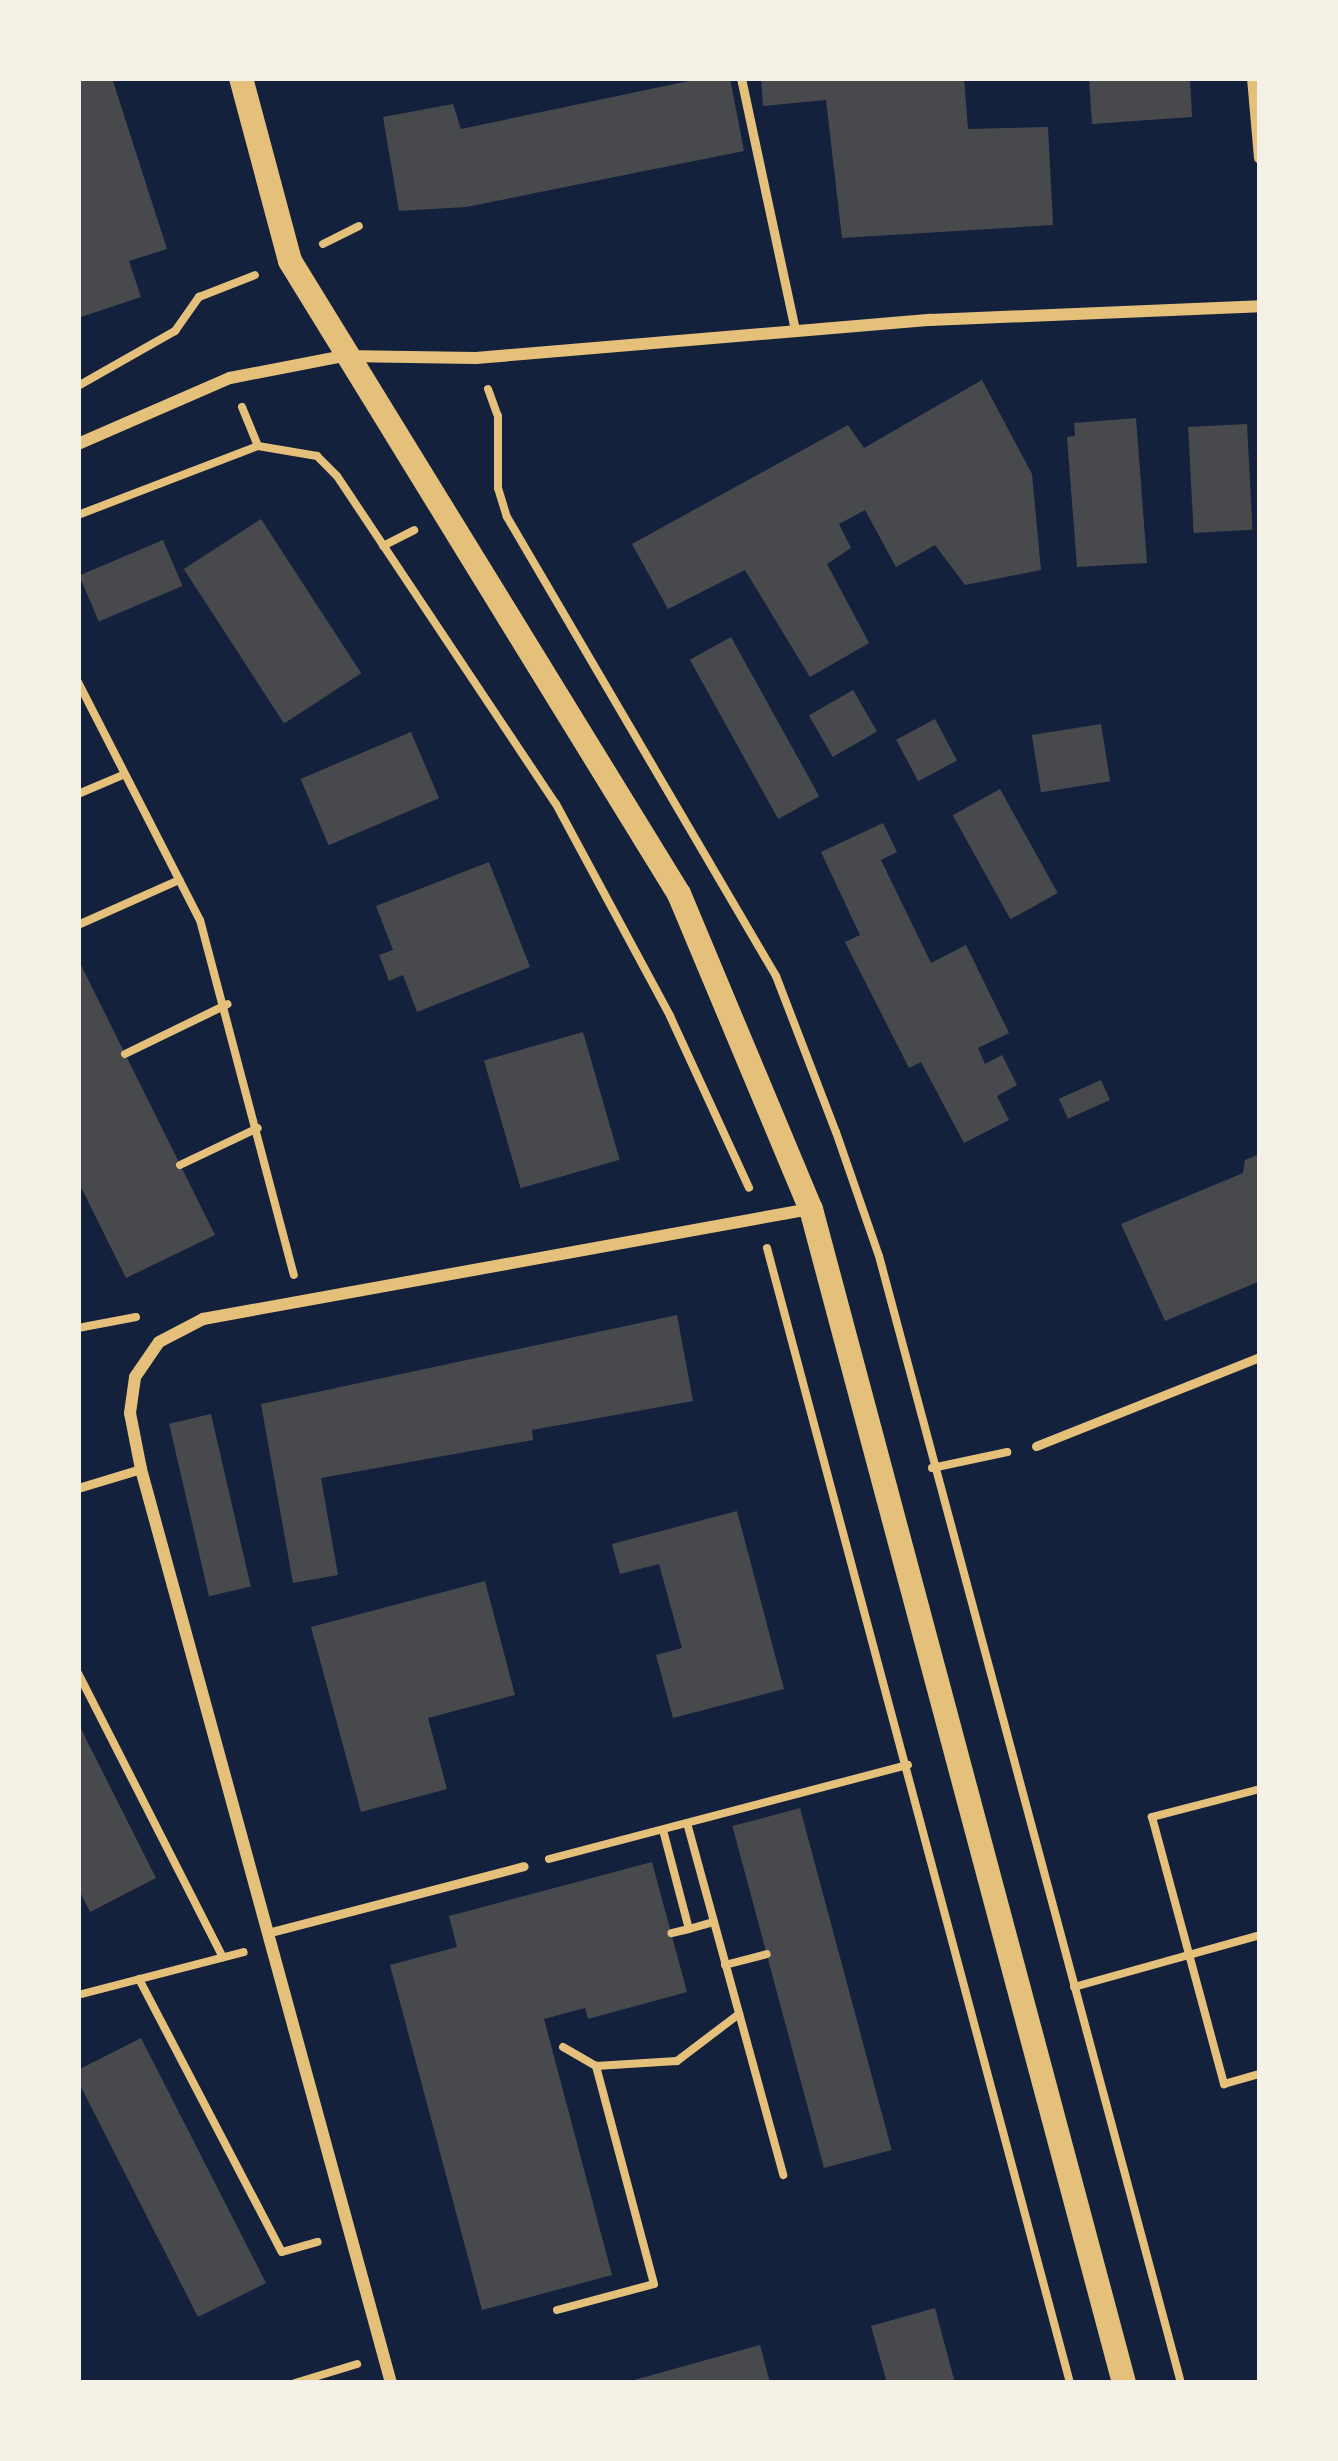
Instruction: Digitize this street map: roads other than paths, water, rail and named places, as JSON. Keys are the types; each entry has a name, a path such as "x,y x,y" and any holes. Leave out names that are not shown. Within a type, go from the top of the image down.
{"main road":[{"path":"242,78 290,262 668,875 811,1209 1124,2383"}],"street":[{"path":"1253,78 1260,158"},
{"path":"78,444 230,378 344,356 476,358 795,330 1260,306"},
{"path":"392,2383 355,2233 140,1469 130,1413 134,1377 159,1342 203,1319 811,1209"}],"lane":[{"path":"741,78 795,330"},
{"path":"1036,1446 1260,1357"},
{"path":"78,1488 140,1469"},
{"path":"272,1939 524,1866"}]}
